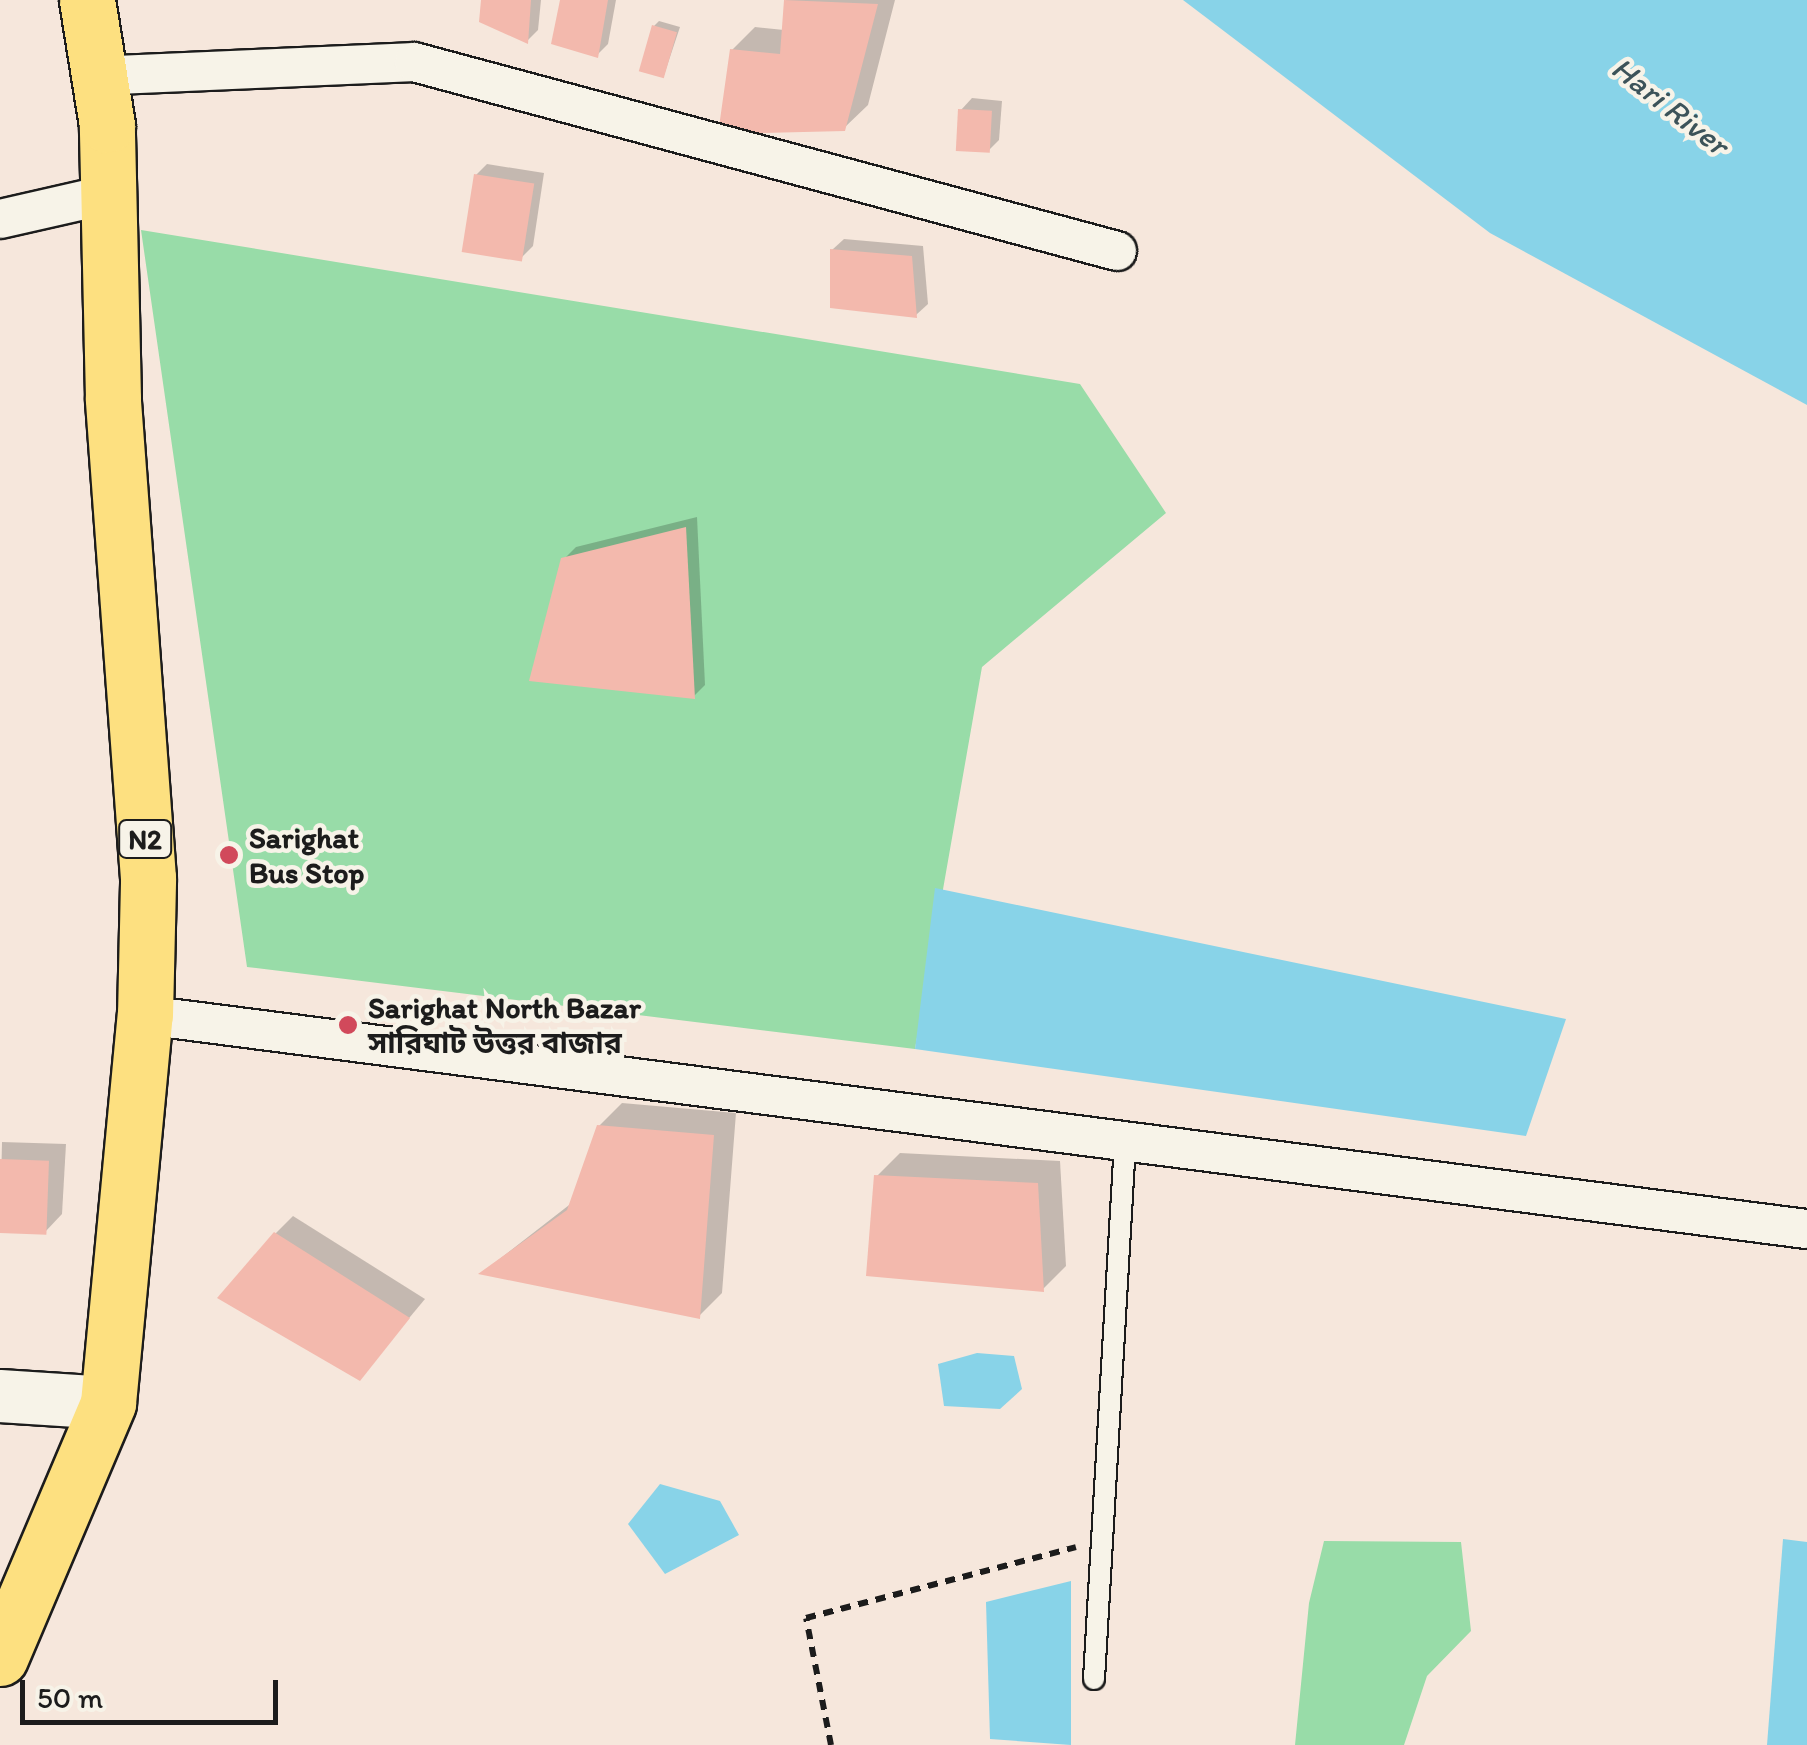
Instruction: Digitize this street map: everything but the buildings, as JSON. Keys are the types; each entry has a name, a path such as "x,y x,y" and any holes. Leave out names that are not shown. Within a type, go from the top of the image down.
{"highway":[{"name":"N2","path":"0,1658 108,1404 145,1014 148,878 113,398 107,125 95,76 87,0"}],"street":[{"path":"95,76 414,62 1117,251"},
{"path":"0,219 106,195"},
{"path":"145,1014 1807,1229"},
{"path":"0,1396 108,1404"}],"lane":[{"path":"1094,1679 1126,1143"}],"path":[{"path":"830,1745 806,1618 1102,1540"}],"green space":[{"path":"141,230 1080,384 1166,513 982,667 915,1049 247,967"},
{"path":"1324,1541 1461,1542 1471,1631 1427,1676 1404,1745 1295,1745 1309,1603"}],"water":[{"name":"Hari River","path":"1183,0 1807,0 1807,405 1490,233"},
{"path":"935,888 1566,1019 1526,1136 915,1049"},
{"path":"977,1353 1014,1356 1022,1389 1000,1409 944,1406 938,1364"},
{"path":"660,1484 720,1501 739,1535 665,1574 628,1524"},
{"path":"1783,1539 1807,1542 1807,1745 1767,1745"},
{"path":"1071,1581 1071,1745 990,1739 986,1602"}],"place":[{"name":"Sarighat Bus Stop","path":"229,855"},
{"name":"Sarighat North Bazar সারিঘাট উত্তর বাজার","path":"348,1025"}]}
